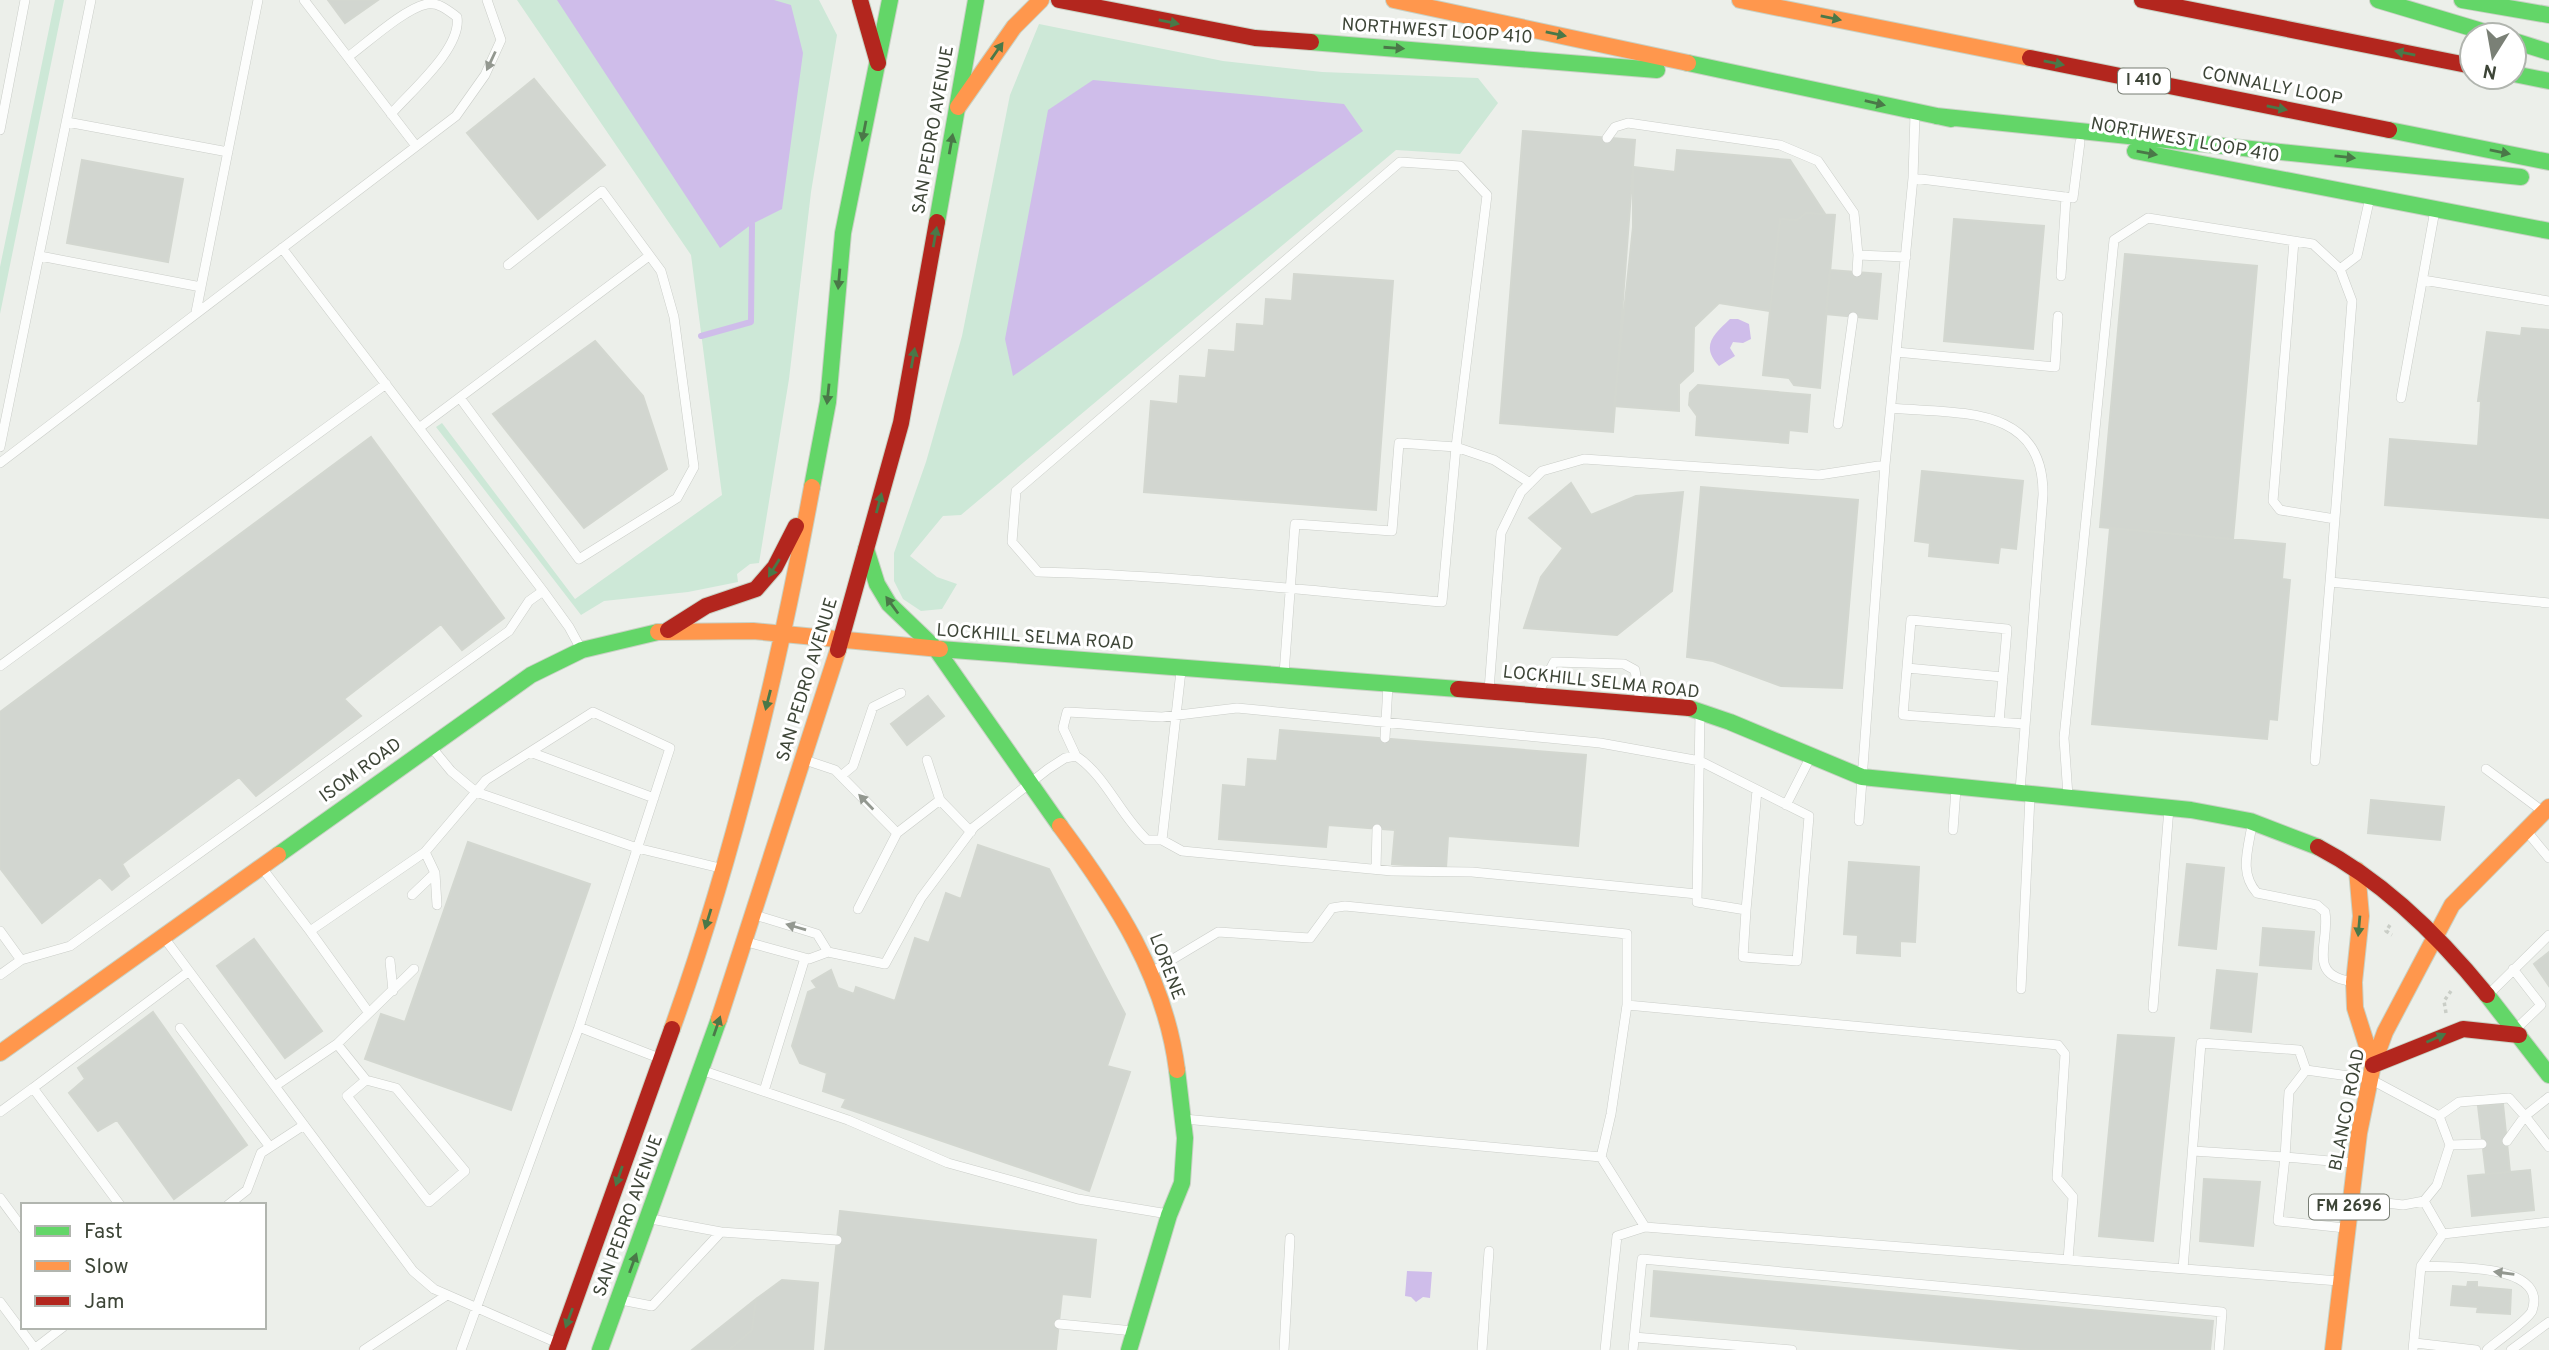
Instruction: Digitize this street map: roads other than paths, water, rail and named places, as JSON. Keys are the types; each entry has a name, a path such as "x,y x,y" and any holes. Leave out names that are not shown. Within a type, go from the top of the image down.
{"main road":[{"path":"860,0 878,64"},
{"name":"SAN PEDRO AVENUE","path":"600,1350 600,1293 661,1059 724,869 785,634 828,401 844,233 890,0"},
{"name":"SAN PEDRO AVENUE","path":"563,1348 649,1219 746,942 841,640 901,423 976,0"},
{"path":"958,107 1014,27 1041,0"},
{"name":"NORTHWEST LOOP 410","path":"1059,0 1255,38 1633,67 1815,89"},
{"name":"NORTHWEST LOOP 410","path":"1394,0 1915,112 2549,230"},
{"name":"CONNALLY LOOP","path":"1740,0 2549,162"},
{"path":"2142,0 2458,63"},
{"path":"2378,0 2458,24"},
{"path":"2462,0 2549,15"},
{"path":"2528,45 2549,52"},
{"path":"2528,77 2549,81"},
{"path":"1936,116 2535,178"},
{"path":"668,630 706,606 756,589 775,567 786,541 808,510"},
{"name":"LORENE","path":"866,549 877,584 889,604 936,649 1028,784 1103,884 1128,925 1151,972 1175,1056 1184,1119 1181,1183 1169,1214 1129,1350"},
{"name":"ISOM ROAD","path":"0,1053 162,935 531,675 582,650 668,630 785,634"},
{"name":"LOCKHILL SELMA ROAD","path":"785,634 936,649 1489,691 1700,711 1736,722 1810,759 1861,777 2169,807 2252,821 2289,833 2357,870 2396,900 2488,995 2549,1074"},
{"name":"BLANCO ROAD","path":"2333,1350 2355,1163 2372,1072 2399,1002 2452,905 2546,810"},
{"path":"2357,870 2361,916 2354,982 2355,1008 2372,1072 2463,1029 2517,1032"}],"lane":[{"path":"1,123 25,0"},
{"path":"0,447 91,0"},
{"path":"197,312 258,0"},
{"path":"304,0 416,146"},
{"path":"0,463 456,116 485,75 501,40 487,0"},
{"path":"348,57 410,13 428,4 445,7 457,17 460,30 451,46 391,114"},
{"path":"1859,821 1885,466 1913,178 1915,112"},
{"path":"66,122 228,152"},
{"path":"1607,138 1615,127 1628,123 1661,126 1780,145 1818,161 1854,213 1857,272"},
{"path":"1913,178 2073,198 2080,142"},
{"path":"1401,162 1460,166 1487,195 1456,447 1442,602 1038,572 1012,542 1016,491 1401,162"},
{"path":"460,398 579,559 677,498 694,467 674,317 661,271 602,191 508,265"},
{"path":"2340,270 2357,256 2371,195"},
{"path":"2061,276 2066,197"},
{"path":"2401,398 2436,208"},
{"path":"2068,797 2064,737 2114,240 2148,218 2313,244 2340,270 2352,301 2315,761"},
{"path":"2294,241 2273,501 2280,510 2335,519"},
{"path":"282,247 543,591 569,626 582,650"},
{"path":"1858,255 1906,257"},
{"path":"40,256 201,287"},
{"path":"419,428 649,256"},
{"path":"2423,281 2549,301"},
{"path":"1896,352 2055,367 2058,316"},
{"path":"1838,424 1853,317"},
{"path":"0,666 386,384"},
{"path":"1891,408 1986,417 2006,423 2033,445 2044,475 2025,724 2021,989"},
{"path":"1284,676 1295,524 1392,531 1399,443 1456,447 1494,460 1530,483"},
{"path":"1489,691 1501,533 1521,492 1542,471 1584,459 1819,475 1885,466"},
{"path":"2330,582 2549,603"},
{"path":"0,975 20,960 70,946 509,631 529,601 543,591"},
{"path":"1999,722 2007,629 1911,620 1903,715 2025,724"},
{"path":"1537,695 1554,662 1624,664 1635,670 1640,704"},
{"path":"1161,840 1181,668"},
{"path":"1907,668 2003,677"},
{"path":"1385,738 1388,684"},
{"path":"841,776 853,766 873,707 901,693"},
{"path":"1697,894 1472,872 1444,874 1182,851 1161,840 1147,840 1132,826 1089,765 1076,756 1063,728 1067,712 1176,716 1237,708 1600,744 1700,761 1809,816 1797,961 1743,957 1757,790"},
{"path":"1700,711 1697,902 1746,910"},
{"path":"310,931 425,852 486,780 593,712 670,748 579,1027 461,1350"},
{"path":"430,745 451,771 475,792 637,848 724,869"},
{"path":"530,752 654,798"},
{"path":"746,942 805,958 828,952 886,964 921,898 971,832 1028,784 1065,758 1076,756"},
{"path":"1786,805 1810,759"},
{"path":"804,760 835,770 897,833"},
{"path":"927,760 940,800 948,805 971,832"},
{"path":"2486,769 2546,810"},
{"path":"1953,830 1956,787"},
{"path":"858,909 897,833 940,800"},
{"path":"2153,1008 2169,807"},
{"path":"2252,821 2245,876 2251,886 2257,893 2317,905 2325,912 2326,934 2322,959 2326,972 2335,979 2354,982"},
{"path":"1376,869 1377,829"},
{"path":"2525,830 2549,858"},
{"path":"425,852 435,873 437,905"},
{"path":"261,867 369,1013"},
{"path":"412,895 435,873"},
{"path":"1151,972 1218,932 1310,938 1332,908 1345,906 1627,934 1627,1005 1611,1114 1601,1157 1645,1227"},
{"path":"754,915 817,934 828,952"},
{"path":"0,930 20,960"},
{"path":"162,935 413,1271 434,1289 563,1348"},
{"path":"2488,995 2549,935"},
{"path":"764,1091 805,958"},
{"path":"390,961 393,990"},
{"path":"275,1086 337,1044 414,969"},
{"path":"2513,969 2545,1004 2517,1032"},
{"path":"0,1112 188,972"},
{"path":"1627,1005 2059,1045 2065,1054 2057,1178 2073,1197 2068,1260"},
{"path":"579,1027 661,1059"},
{"path":"180,1028 270,1147"},
{"path":"2183,1269 2201,1043 2300,1050 2305,1070 2289,1093 2278,1221 2347,1228"},
{"path":"337,1044 366,1080 396,1088 465,1171 429,1202 347,1096 366,1080"},
{"path":"702,1070 848,1121 948,1163 1078,1199 1169,1214"},
{"path":"2305,1070 2372,1072 2439,1116 2450,1145 2437,1185 2424,1201 2403,1205 2351,1198"},
{"path":"33,1088 119,1203"},
{"path":"2507,1141 2525,1116 2549,1097"},
{"path":"2439,1116 2459,1102 2509,1098 2549,1147"},
{"path":"1184,1119 1601,1157"},
{"path":"231,1203 247,1191 261,1153 304,1125"},
{"path":"2450,1145 2482,1144"},
{"path":"2193,1151 2355,1163"},
{"path":"0,1198 21,1226"},
{"path":"2424,1201 2444,1234"},
{"path":"649,1219 721,1232 837,1241"},
{"path":"2476,1350 2414,1347 2421,1266 2444,1234 2549,1222"},
{"path":"1605,1350 1617,1236 1645,1227 2340,1281"},
{"path":"600,1293 652,1306 721,1232"},
{"path":"1284,1350 1290,1238"},
{"path":"1482,1350 1489,1251"},
{"path":"1633,1350 1642,1259 2222,1312 2219,1350"},
{"path":"2421,1266 2514,1273 2530,1283 2535,1293 2531,1312 2487,1350"},
{"path":"364,1350 447,1295"},
{"path":"0,1302 34,1349 60,1329"},
{"path":"2511,1350 2549,1322"},
{"path":"1059,1324 1135,1332"},
{"path":"1634,1337 1792,1350"}],"waterway":[{"path":"701,336 751,322 752,224"}]}
